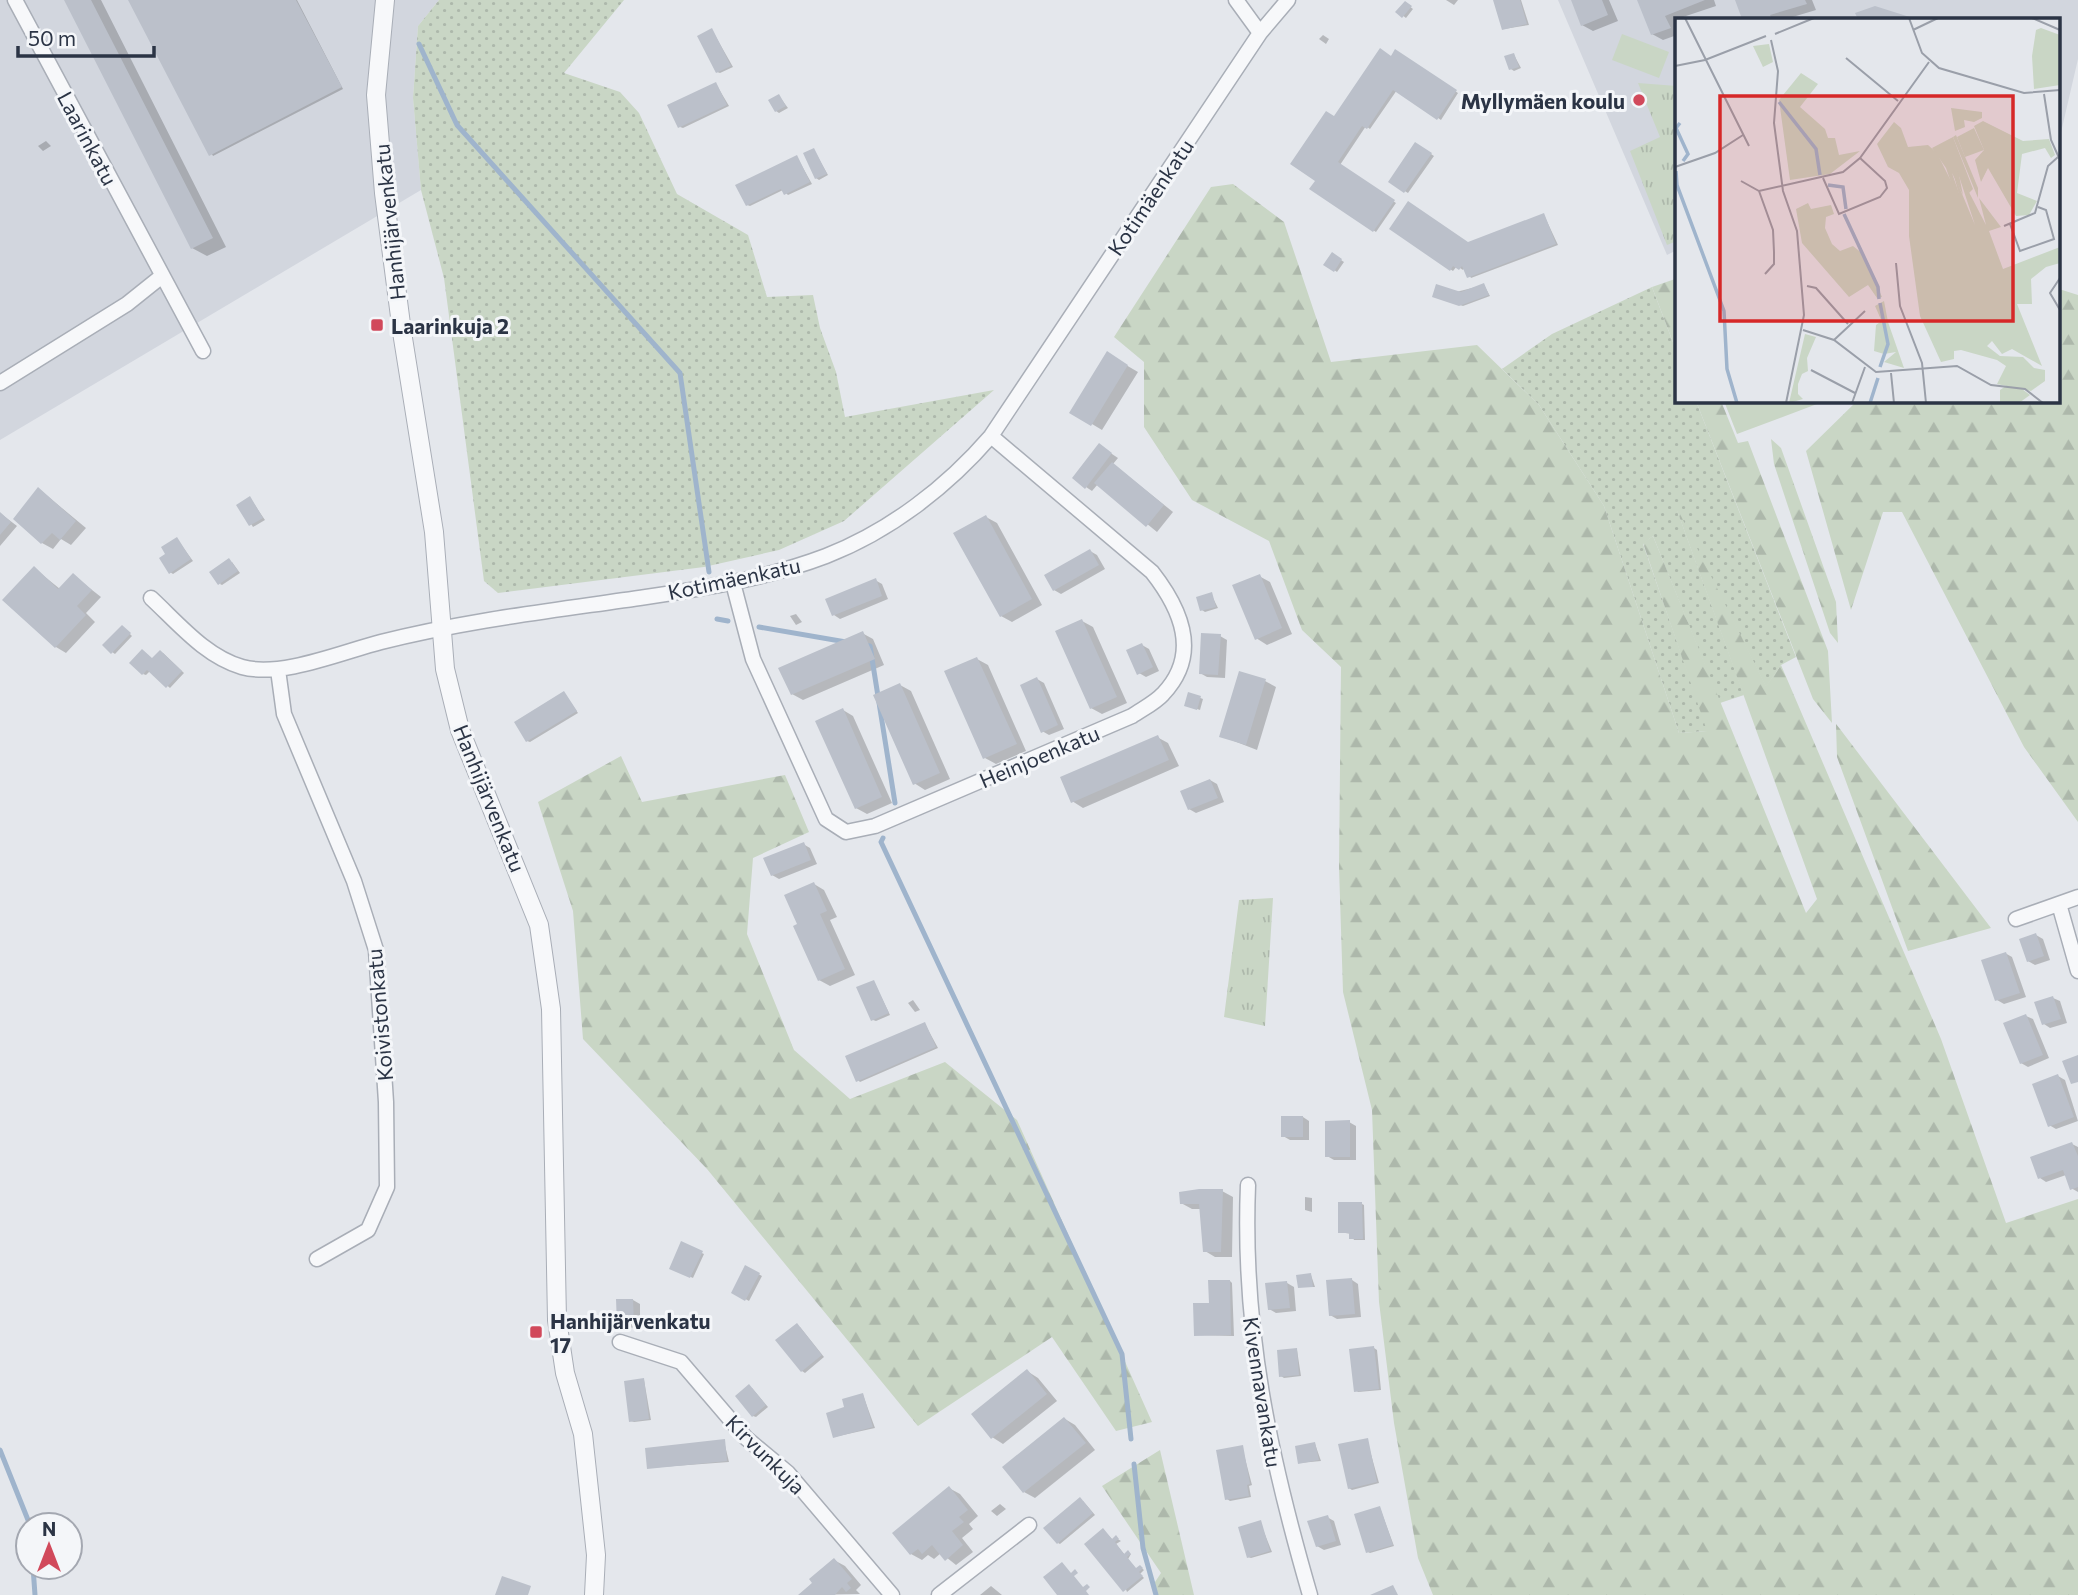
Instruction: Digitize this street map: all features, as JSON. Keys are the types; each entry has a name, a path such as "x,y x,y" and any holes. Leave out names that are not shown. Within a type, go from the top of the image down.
{"street":[{"name":"Laarinkatu","path":"15,0 203,351"},
{"name":"Hanhijärvenkatu","path":"385,0 376,95 384,193 402,332 434,532 444,669 460,730 539,925 545,958 551,1009 557,1320 565,1373 583,1434 596,1555 594,1595"},
{"path":"1236,0 1260,33"},
{"name":"Kotimäenkatu","path":"151,598 211,654 244,667 278,670 443,628 733,583 828,555 871,535 961,470 991,436 1260,33 1288,0"},
{"path":"0,383 127,303 162,276"},
{"name":"Heinjoenkatu","path":"733,583 753,659 826,819 846,832 874,826 1132,716 1163,694 1177,674 1184,653 1183,630 1173,599 1152,572 991,436"},
{"name":"Koivistonkatu","path":"278,670 284,714 354,881 376,950 385,1088 387,1187 368,1230 317,1259"},
{"path":"2016,919 2078,897"},
{"path":"2059,904 2078,971"},
{"name":"Kivennavankatu","path":"1248,1185 1246,1229 1251,1324 1279,1487 1310,1595"},
{"name":"Kirvunkuja","path":"620,1342 681,1362 746,1438 788,1473 892,1595"},
{"path":"939,1595 1029,1525"}],"shaded area":[{"path":"0,0 439,0 418,26 413,98 421,190 0,440"},
{"name":"Myllymäen koulu","path":"1558,0 2078,0 2078,59 2060,137 2060,18 1675,18 1675,251 1667,255"}],"green space":[{"path":"439,0 624,0 564,73 620,92 639,113 677,194 748,235 767,297 813,295 820,328 836,372 845,417 994,390 844,521 779,550 704,567 498,593 484,581 444,278 421,190 413,98 418,26"},
{"path":"1622,34 1669,52 1659,78 1612,60"},
{"path":"1638,83 1675,86 1675,242 1667,245 1630,151 1660,137"},
{"path":"1233,184 1284,222 1331,362 1477,345 1539,405 1604,506 1679,733 1707,731 1643,543 1653,536 1806,913 1817,899 1674,502 1766,686 1781,665 1941,1039 2006,1223 2078,1199 2078,1595 1433,1595 1418,1558 1394,1423 1379,1302 1372,1110 1343,992 1339,867 1341,667 1302,630 1269,541 1192,500 1144,427 1144,362 1114,337 1211,187"},
{"path":"1675,279 1675,348 1652,287"},
{"path":"1652,287 1675,348 1675,402 1696,402 1796,657 1781,665 1766,687 1677,510 1744,695 1720,703 1653,536 1643,544 1708,731 1679,733 1604,506 1539,405 1502,369 1552,334"},
{"path":"2060,289 2078,295 2078,822 2024,747 1902,512 1883,512 1851,610 1806,451 1856,402 2060,402"},
{"path":"1696,402 1721,402 1738,443 1748,441 1828,651 1832,723 1813,699"},
{"path":"1724,402 1822,402 1737,434"},
{"path":"1771,439 1781,448 1836,602 1838,643 1830,633 1774,464"},
{"path":"1836,724 1991,928 1908,951 1837,757"},
{"path":"621,756 642,802 785,775 809,832 753,858 747,934 794,1050 850,1099 945,1062 1017,1120 1152,1422 1116,1431 1052,1337 918,1426 707,1169 583,1039 573,911 538,802"},
{"path":"1273,898 1265,1026 1224,1017 1239,900"},
{"path":"1160,1450 1194,1595 1156,1595 1153,1585 1161,1573 1102,1486"}],"building":[{"path":"64,0 91,0 213,238 191,249"},
{"path":"128,0 296,0 342,87 209,156"},
{"path":"1493,0 1520,0 1527,24 1502,30"},
{"path":"1571,0 1602,0 1608,15 1581,26"},
{"path":"1637,0 1705,0 1665,16 1671,28 1651,35"},
{"path":"1735,0 1805,0 1807,4 1770,15 1772,18 1742,18"},
{"path":"1405,1 1412,6 1402,18 1395,12"},
{"path":"1875,6 1913,18 1858,18 1855,13"},
{"path":"712,28 731,66 716,73 697,36"},
{"path":"1380,48 1391,56 1395,49 1457,90 1437,120 1393,90 1367,129 1362,126 1338,162 1395,200 1373,232 1309,189 1315,181 1290,164 1326,111 1334,116"},
{"path":"1514,53 1519,67 1509,70 1504,56"},
{"path":"716,82 727,105 678,128 667,105"},
{"path":"779,94 786,106 775,112 768,100"},
{"path":"1415,142 1432,153 1404,193 1388,182"},
{"path":"814,148 827,174 815,179 803,153"},
{"path":"797,155 810,182 784,195 781,189 746,206 735,185"},
{"path":"1408,201 1468,242 1544,213 1556,244 1467,278 1462,266 1459,270 1453,266 1450,271 1389,229"},
{"path":"1332,252 1342,259 1334,272 1323,265"},
{"path":"1484,283 1489,295 1459,306 1432,297 1436,284 1461,292"},
{"path":"1107,351 1128,365 1091,426 1069,413"},
{"path":"1099,443 1112,453 1085,489 1072,478"},
{"path":"1112,462 1164,505 1146,527 1094,483"},
{"path":"38,487 76,521 60,540 52,533 41,544 13,519"},
{"path":"250,496 263,518 249,526 236,505"},
{"path":"0,512 11,522 0,535"},
{"path":"986,515 1032,599 1000,617 953,533"},
{"path":"177,537 191,559 169,574 159,558 165,554 161,547"},
{"path":"1090,549 1099,565 1053,591 1044,575"},
{"path":"229,558 238,571 218,585 209,572"},
{"path":"34,566 58,589 73,573 92,590 77,606 86,615 55,648 2,600"},
{"path":"1260,574 1282,628 1255,640 1232,585"},
{"path":"876,578 882,596 832,616 825,599"},
{"path":"1212,592 1216,607 1200,611 1196,597"},
{"path":"1082,619 1117,697 1090,709 1055,631"},
{"path":"122,625 131,633 111,654 102,645"},
{"path":"863,631 875,659 791,695 778,668"},
{"path":"1201,633 1221,634 1218,675 1199,674"},
{"path":"1142,643 1153,667 1137,675 1126,650"},
{"path":"142,649 152,658 160,650 182,671 166,688 147,670 142,675 129,663"},
{"path":"977,657 1017,744 983,759 944,671"},
{"path":"1239,671 1266,679 1246,745 1219,737"},
{"path":"1037,677 1058,725 1041,733 1020,685"},
{"path":"900,683 940,773 913,785 873,695"},
{"path":"564,691 577,711 526,742 514,722"},
{"path":"1188,692 1201,696 1197,710 1184,706"},
{"path":"843,708 882,797 855,809 815,721"},
{"path":"1158,735 1169,760 1071,803 1060,777"},
{"path":"1210,779 1218,798 1188,810 1180,791"},
{"path":"804,842 811,860 771,876 763,858"},
{"path":"814,882 827,911 820,914 845,969 818,981 793,926 797,924 784,895"},
{"path":"2036,933 2044,956 2027,962 2019,939"},
{"path":"2006,952 2020,993 1995,1001 1981,960"},
{"path":"874,980 889,1013 871,1021 856,987"},
{"path":"2053,996 2061,1019 2042,1025 2034,1002"},
{"path":"2026,1014 2043,1055 2020,1064 2003,1023"},
{"path":"925,1022 936,1047 856,1082 845,1056"},
{"path":"2078,1055 2078,1082 2071,1084 2062,1061"},
{"path":"2058,1074 2074,1117 2048,1127 2032,1084"},
{"path":"1281,1116 1303,1116 1303,1137 1281,1137"},
{"path":"1350,1120 1350,1157 1325,1157 1325,1121"},
{"path":"2072,1142 2078,1156 2078,1187 2070,1190 2063,1170 2038,1179 2030,1157"},
{"path":"1223,1189 1221,1252 1203,1252 1199,1204 1180,1204 1179,1192"},
{"path":"1338,1202 1362,1202 1363,1239 1349,1239 1349,1233 1338,1233"},
{"path":"681,1241 703,1251 690,1278 669,1269"},
{"path":"745,1265 760,1273 745,1301 731,1293"},
{"path":"1311,1273 1313,1287 1298,1288 1296,1275"},
{"path":"1352,1278 1355,1314 1329,1316 1326,1280"},
{"path":"1208,1280 1230,1280 1231,1335 1194,1336 1193,1303 1209,1303"},
{"path":"1287,1281 1290,1308 1268,1310 1265,1283"},
{"path":"616,1299 633,1299 634,1324 617,1325"},
{"path":"797,1323 822,1355 801,1372 775,1340"},
{"path":"1374,1346 1379,1389 1354,1392 1349,1349"},
{"path":"1297,1348 1299,1375 1279,1377 1277,1350"},
{"path":"1027,1369 1047,1394 991,1439 971,1414"},
{"path":"644,1378 649,1419 629,1422 624,1381"},
{"path":"749,1384 766,1405 752,1417 735,1396"},
{"path":"863,1393 873,1427 833,1438 826,1413 844,1407 842,1399"},
{"path":"1064,1417 1086,1443 1023,1493 1002,1467"},
{"path":"1368,1438 1377,1482 1348,1489 1338,1444"},
{"path":"725,1439 727,1461 647,1469 645,1448"},
{"path":"1315,1442 1319,1460 1298,1464 1295,1446"},
{"path":"1243,1445 1250,1484 1247,1485 1249,1496 1225,1500 1216,1450"},
{"path":"949,1486 968,1510 959,1517 964,1522 952,1531 963,1545 945,1561 932,1545 922,1554 918,1549 910,1555 892,1533"},
{"path":"1080,1497 1093,1513 1057,1544 1043,1528"},
{"path":"1380,1506 1393,1545 1366,1553 1354,1514"},
{"path":"1328,1515 1336,1541 1316,1547 1307,1521"},
{"path":"1261,1520 1270,1551 1247,1558 1238,1527"},
{"path":"1103,1528 1112,1539 1116,1535 1119,1539 1115,1542 1124,1554 1128,1550 1131,1554 1127,1557 1136,1568 1140,1565 1143,1568 1139,1572 1143,1576 1123,1592 1084,1544"},
{"path":"834,1558 852,1579 847,1583 851,1588 846,1592 842,1587 835,1595 798,1595 812,1583 809,1579"},
{"path":"1062,1562 1071,1573 1075,1569 1078,1573 1074,1576 1083,1587 1087,1584 1090,1587 1086,1591 1089,1595 1057,1595 1043,1577"},
{"path":"502,1576 531,1586 528,1595 495,1595"},
{"path":"1393,1585 1398,1595 1370,1595"}],"waterway":[{"path":"419,44 457,125 680,373 709,572"},
{"path":"717,619 728,621"},
{"path":"759,627 846,642"},
{"path":"863,645 870,646 895,803"},
{"path":"883,838 881,842 1122,1354 1131,1439"},
{"path":"0,1450 24,1511"},
{"path":"1134,1464 1143,1548 1156,1595"},
{"path":"34,1581 35,1595"}],"place":[{"name":"Myllymäen koulu","path":"1639,100"},
{"name":"Laarinkuja 2","path":"377,325"},
{"name":"Hanhijärvenkatu 17","path":"536,1332"}]}
